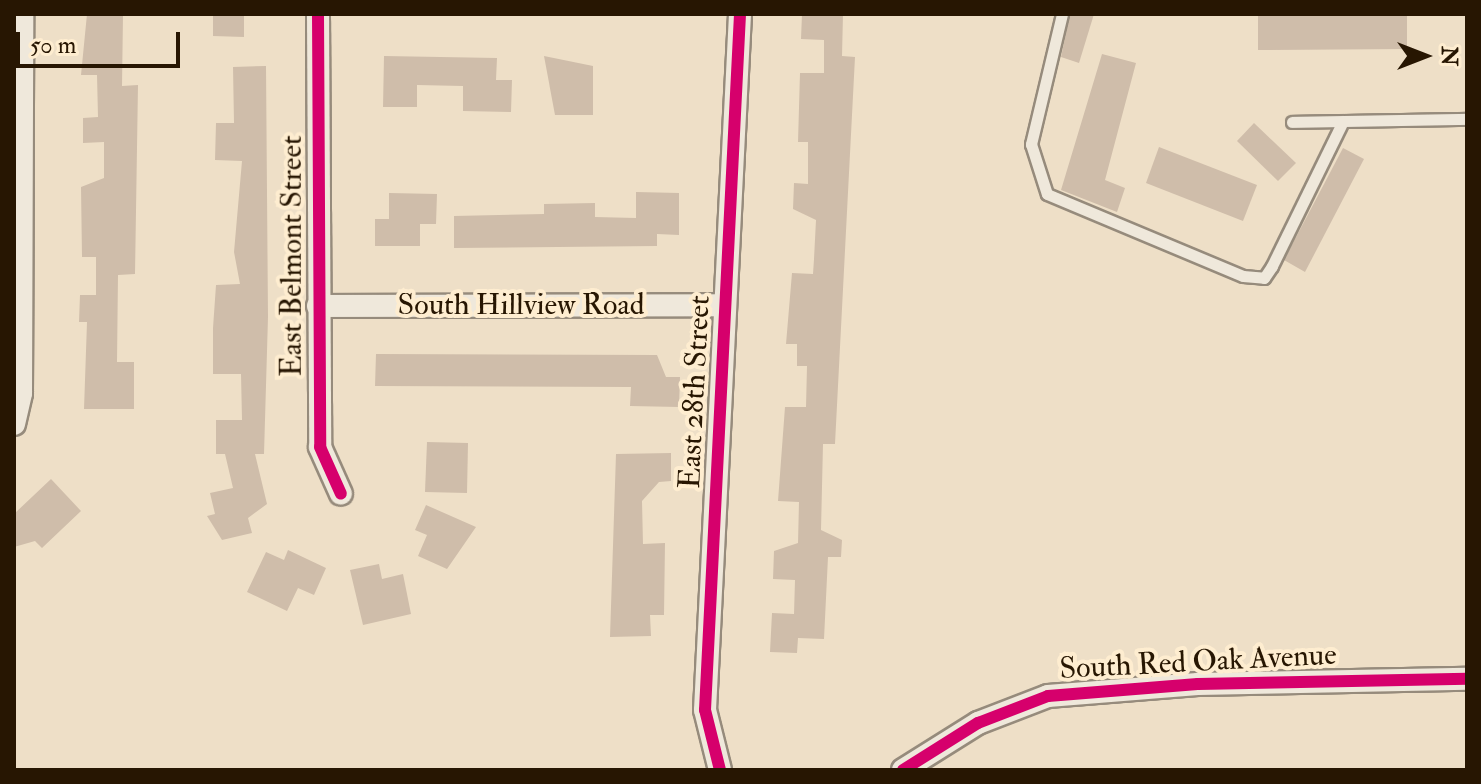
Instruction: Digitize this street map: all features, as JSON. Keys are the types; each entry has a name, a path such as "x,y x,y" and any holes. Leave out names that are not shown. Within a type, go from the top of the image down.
{"street":[{"path":"14,424 21,393 18,198 22,14"},
{"name":"East Belmont Street","path":"318,14 320,447 341,494"},
{"name":"East 28th Street","path":"720,770 705,710 740,14"},
{"name":"South Hillview Road","path":"318,306 725,305"},
{"name":"South Red Oak Avenue","path":"903,770 978,723 1048,696 1198,684 1467,679"}],"lane":[{"path":"1062,14 1031,144 1047,194 1243,276 1264,278 1272,266 1343,121"},
{"path":"1292,122 1467,119"}],"building":[{"path":"87,14 123,15 122,86 138,85 135,274 118,275 117,362 134,362 134,409 84,409 87,322 79,322 80,295 96,295 96,257 82,257 81,187 104,178 104,142 83,143 83,118 98,117 97,75 81,75"},
{"path":"213,14 244,14 244,37 213,36"},
{"path":"802,14 843,14 842,56 855,57 835,444 823,444 821,530 842,540 841,557 828,557 824,639 798,638 797,653 770,652 772,613 794,614 795,580 773,579 774,551 798,543 799,502 778,501 785,407 806,407 807,366 797,366 797,344 786,344 792,273 813,274 814,259 816,220 793,209 794,183 808,184 808,142 798,142 800,73 824,73 824,40 801,39"},
{"path":"1070,14 1094,14 1079,63 1061,57"},
{"path":"1258,14 1407,14 1407,49 1258,50"},
{"path":"1102,54 1136,63 1105,180 1125,188 1117,212 1061,190"},
{"path":"384,56 497,58 496,80 512,80 511,112 463,111 463,86 417,85 417,107 383,107"},
{"path":"544,56 593,66 593,115 555,115"},
{"path":"266,66 268,317 264,454 255,454 267,504 248,518 252,533 222,540 207,516 215,514 210,493 233,488 225,454 216,454 216,420 242,420 241,374 213,374 213,328 216,285 240,284 234,252 242,161 215,160 216,123 234,123 233,67"},
{"path":"1254,123 1296,163 1278,181 1237,141"},
{"path":"1159,147 1257,185 1243,221 1146,183"},
{"path":"1343,148 1364,159 1305,272 1284,260"},
{"path":"636,192 679,193 679,235 657,234 657,246 454,248 454,216 544,214 544,204 595,203 595,217 636,218"},
{"path":"389,193 437,194 436,224 420,224 420,246 375,246 375,219 389,219"},
{"path":"376,354 657,355 666,377 680,377 679,407 630,406 631,387 375,386"},
{"path":"427,442 468,443 467,493 425,492"},
{"path":"671,453 671,481 659,482 642,501 643,544 665,543 664,615 650,615 651,636 610,637 616,454"},
{"path":"51,479 81,511 42,548 35,541 14,547 14,514"},
{"path":"426,505 476,527 447,569 418,556 427,535 415,530"},
{"path":"288,550 326,568 314,595 298,588 287,611 247,592 266,552 284,560"},
{"path":"379,564 382,579 403,574 411,614 363,625 350,570"}],"cycle path":[{"path":"318,14 320,447 341,494"},
{"path":"720,770 705,710 740,14"},
{"path":"903,770 978,723 1048,696 1198,684 1467,679"}]}
